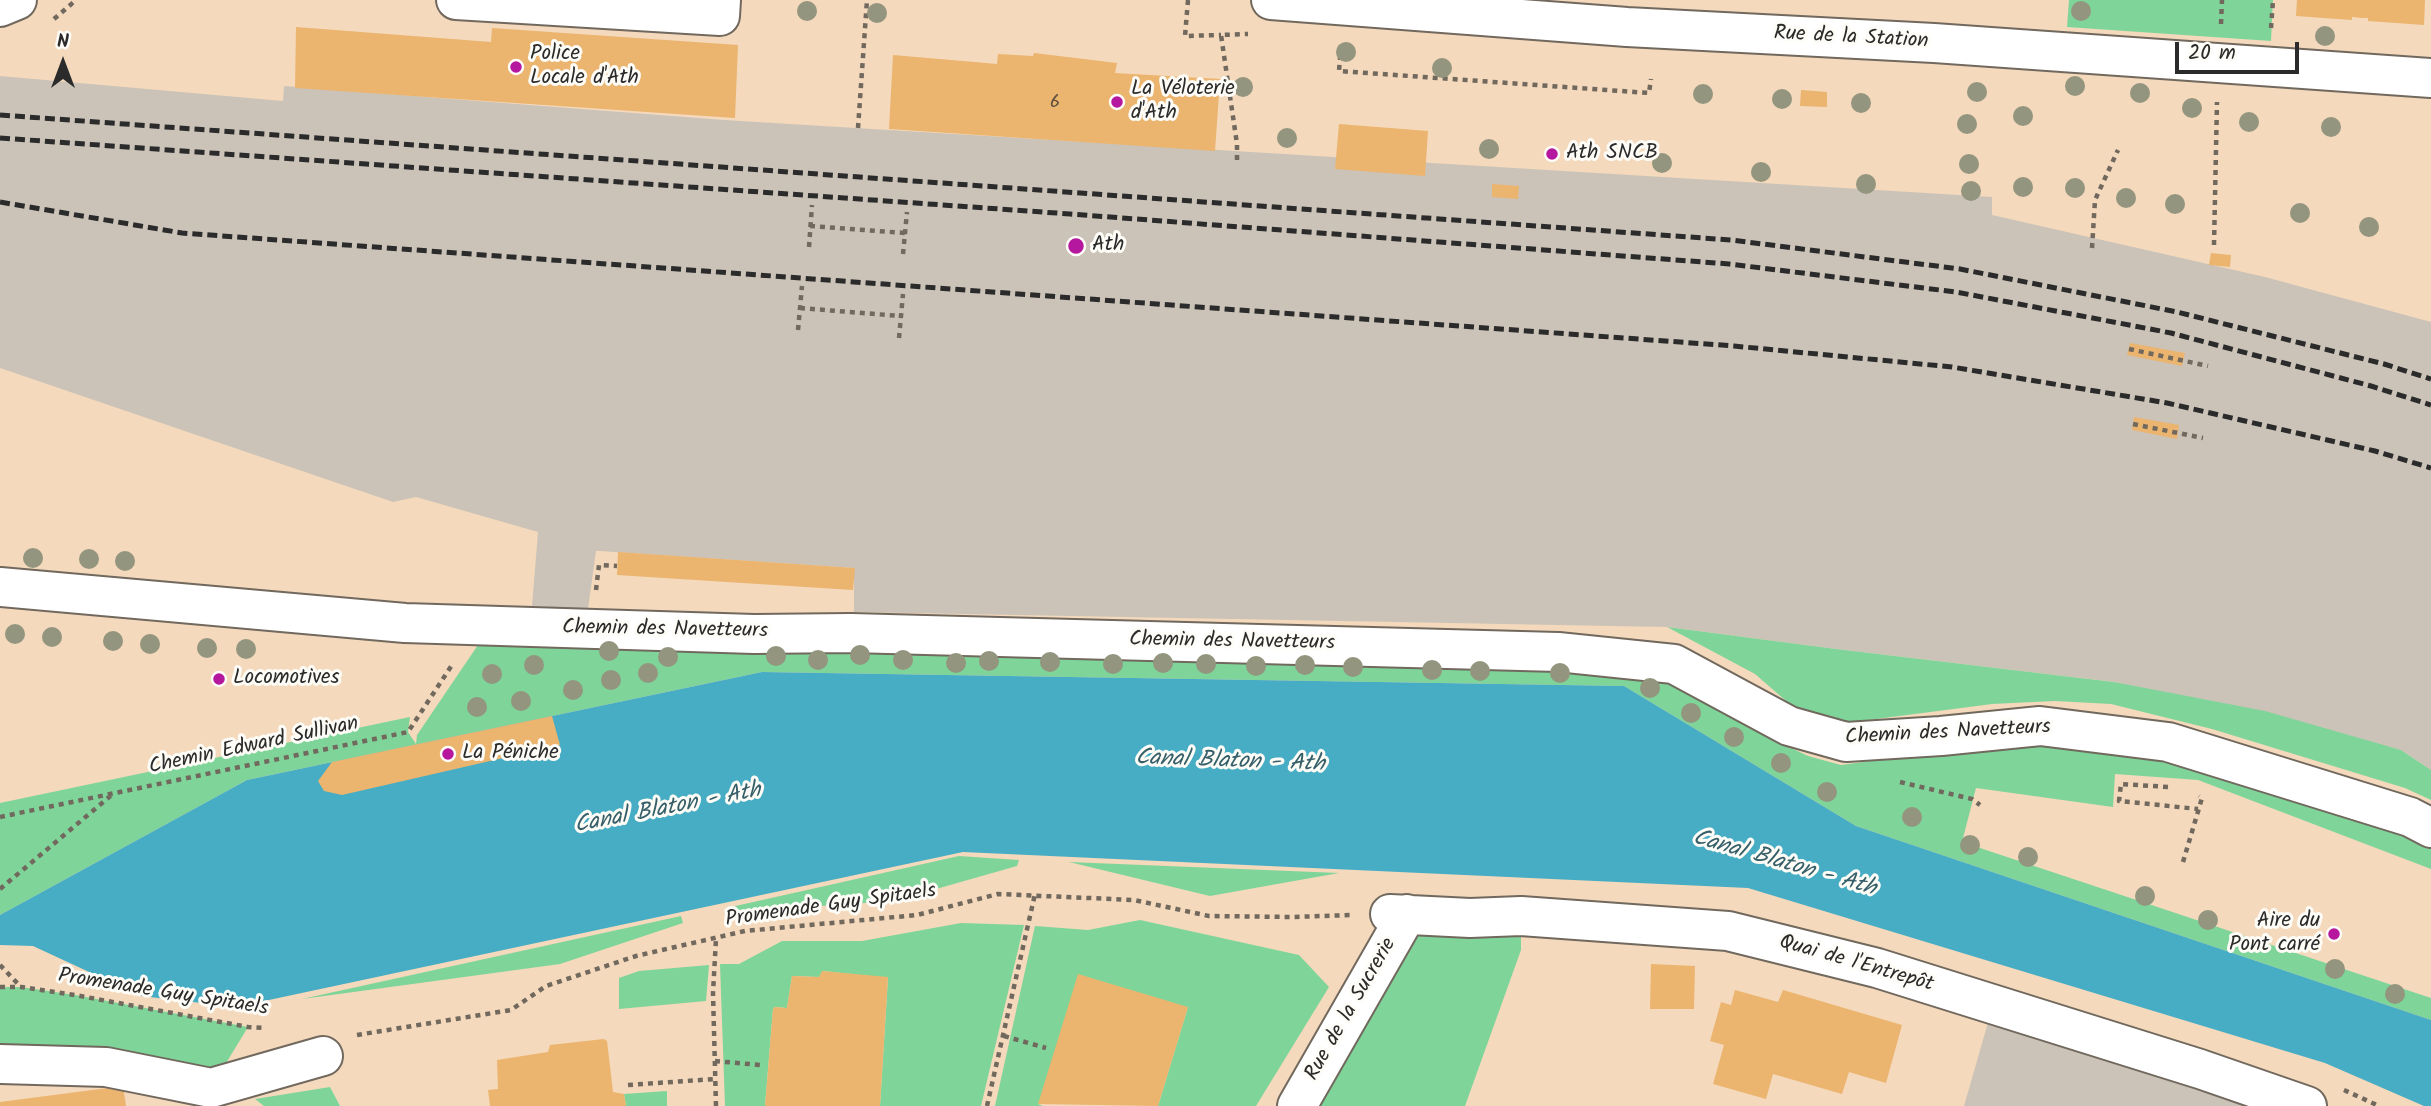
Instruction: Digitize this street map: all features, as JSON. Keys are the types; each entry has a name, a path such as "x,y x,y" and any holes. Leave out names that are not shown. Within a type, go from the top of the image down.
{"street":[{"path":"0,7 17,0"},
{"path":"456,0 720,16 721,0"},
{"name":"Rue de la Station","path":"1270,0 1628,27 1934,43 2431,78"},
{"name":"Chemin des Navetteurs","path":"0,587 430,624 1571,653 1674,664 1789,726 1846,742 2040,726 2168,742 2410,817 2431,828"},
{"name":"Rue de la Sucrerie","path":"1297,1106 1399,914"},
{"name":"Quai de l'Entrepôt","path":"1399,914 1470,918 1521,916 1728,931 1877,968 2200,1069 2307,1106"},
{"path":"0,1064 106,1067 223,1097 336,1045"}],"path":[{"path":"858,128 867,0"},
{"path":"1188,0 1185,36 1252,34"},
{"path":"1221,35 1237,160"},
{"path":"1341,40 1339,71 1649,93 1651,79"},
{"path":"2214,245 2218,64"},
{"path":"2092,248 2095,200 2119,150"},
{"path":"809,247 812,205"},
{"path":"903,254 907,212"},
{"path":"810,226 905,233"},
{"path":"798,330 802,286"},
{"path":"899,338 903,294"},
{"path":"800,308 900,316"},
{"path":"2129,349 2208,366"},
{"path":"2133,424 2203,438"},
{"name":"Chemin Edward Sullivan","path":"0,817 408,732 453,664"},
{"path":"2172,787 2121,784 2119,801 2198,809"},
{"path":"0,889 115,792"},
{"path":"2183,862 2202,798"},
{"name":"Promenade Guy Spitaels","path":"336,1045 360,1035 511,1010 546,986 636,956 745,931 917,915 998,894 1134,901 1209,916 1399,914"},
{"path":"987,1106 1035,894"},
{"path":"716,939 713,993 716,1106"},
{"path":"0,965 21,987"},
{"name":"Promenade Guy Spitaels","path":"0,987 21,987 209,1018 247,1027 274,1029"},
{"path":"1004,1036 1046,1048"},
{"path":"715,1061 760,1065"},
{"path":"628,1085 715,1079"}],"shaded area":[{"path":"0,76 283,101 284,86 724,120 1992,197 1992,215 2265,277 2431,322 2431,770 2401,750 2115,682 1667,627 854,612 854,568 600,551 596,551 588,609 532,606 538,532 416,497 393,502 0,368"},
{"path":"1993,1005 2307,1106 1964,1106"}],"green space":[{"path":"2069,0 2273,0 2271,41 2067,27"},
{"path":"1667,627 2114,682 2265,711 2401,750 2431,770 2431,800 2405,788 2212,729 2111,704 2055,701 1992,704 1853,722 1819,715 1793,707 1755,674"},
{"path":"480,642 1602,668 1647,676 1699,695 1751,729 1808,756 1841,765 2013,742 2129,747 2431,841 2431,869 2198,780 2115,774 2113,807 1976,788 1962,842 2431,998 2431,1020 1856,826 1624,686 762,672 247,780 0,915 0,803 410,717 408,732 416,744 417,735"},
{"path":"959,856 1019,860 1017,866 894,901 732,912 731,907"},
{"path":"1069,862 1339,873 1210,896"},
{"path":"681,916 683,923 560,964 302,999"},
{"path":"1521,916 1521,950 1465,1106 1299,1106 1408,919"},
{"path":"1140,920 1299,955 1329,987 1256,1106 1158,1106 1188,1007 1038,1104 1043,1106 995,1106 1035,926 1088,930"},
{"path":"961,923 1024,925 981,1106 880,1106 888,978 823,971 819,977 792,976 787,1008 773,1009 765,1106 725,1106 720,964 739,964 782,941 862,941"},
{"path":"709,965 706,1001 619,1009 619,978 639,971"},
{"path":"0,987 21,987 75,995 248,1027 211,1088 0,1064"},
{"path":"330,1087 340,1106 264,1106 255,1099"},
{"path":"667,1091 667,1106 626,1106 624,1094"}],"water":[{"name":"Canal Blaton - Ath","path":"762,672 1624,686 1856,826 2431,1020 2431,1106 2424,1106 2325,1063 1748,888 963,852 236,1007 141,996 33,946 0,945 0,915 247,780"}],"building":[{"path":"2297,0 2425,0 2424,25 2368,21 2368,18 2352,17 2352,20 2296,16"},
{"name":"Police Locale d'Ath","path":"296,27 491,42 492,28 738,45 735,118 295,88"},
{"path":"1034,53 1117,63 1115,73 1220,79 1215,151 889,129 893,55 997,64 998,54 1033,56"},
{"path":"1801,90 1827,92 1827,107 1800,106"},
{"path":"1339,124 1428,131 1425,176 1335,169"},
{"path":"1492,184 1519,186 1518,199 1492,197"},
{"path":"2211,253 2231,255 2230,267 2209,265"},
{"path":"2130,343 2185,353 2182,366 2127,355"},
{"path":"2134,417 2179,425 2177,439 2132,430"},
{"path":"618,552 855,568 853,590 617,575"},
{"name":"La Péniche","path":"552,716 560,745 342,795 324,791 318,781 332,762"},
{"path":"1651,964 1695,966 1694,1009 1650,1009"},
{"path":"822,971 888,977 880,1106 765,1106 773,1009 787,1008 792,976 819,977"},
{"path":"1078,974 1188,1007 1158,1106 1038,1104"},
{"path":"1735,990 1778,1002 1783,990 1902,1025 1886,1083 1849,1072 1842,1094 1773,1074 1766,1099 1713,1084 1724,1045 1710,1041 1721,1002 1731,1005"},
{"path":"604,1039 607,1041 613,1092 624,1094 626,1106 490,1106 488,1090 498,1089 497,1060 548,1052 550,1045"},
{"path":"123,1086 126,1106 0,1106 0,1102"}],"railway":[{"path":"0,115 1731,240 1960,269 2177,312 2384,364 2431,379"},
{"path":"0,138 1729,264 1956,292 2171,333 2371,386 2431,405"},
{"path":"0,202 182,233 1734,346 1952,367 2167,403 2375,451 2431,468"}],"place":[{"name":"Police Locale d'Ath","path":"516,67"},
{"name":"La Véloterie d'Ath","path":"1117,102"},
{"name":"Ath SNCB","path":"1552,154"},
{"name":"Ath","path":"1076,246"},
{"name":"Locomotives","path":"219,679"},
{"name":"La Péniche","path":"448,754"},
{"name":"Aire du Pont carré","path":"2334,934"}]}
